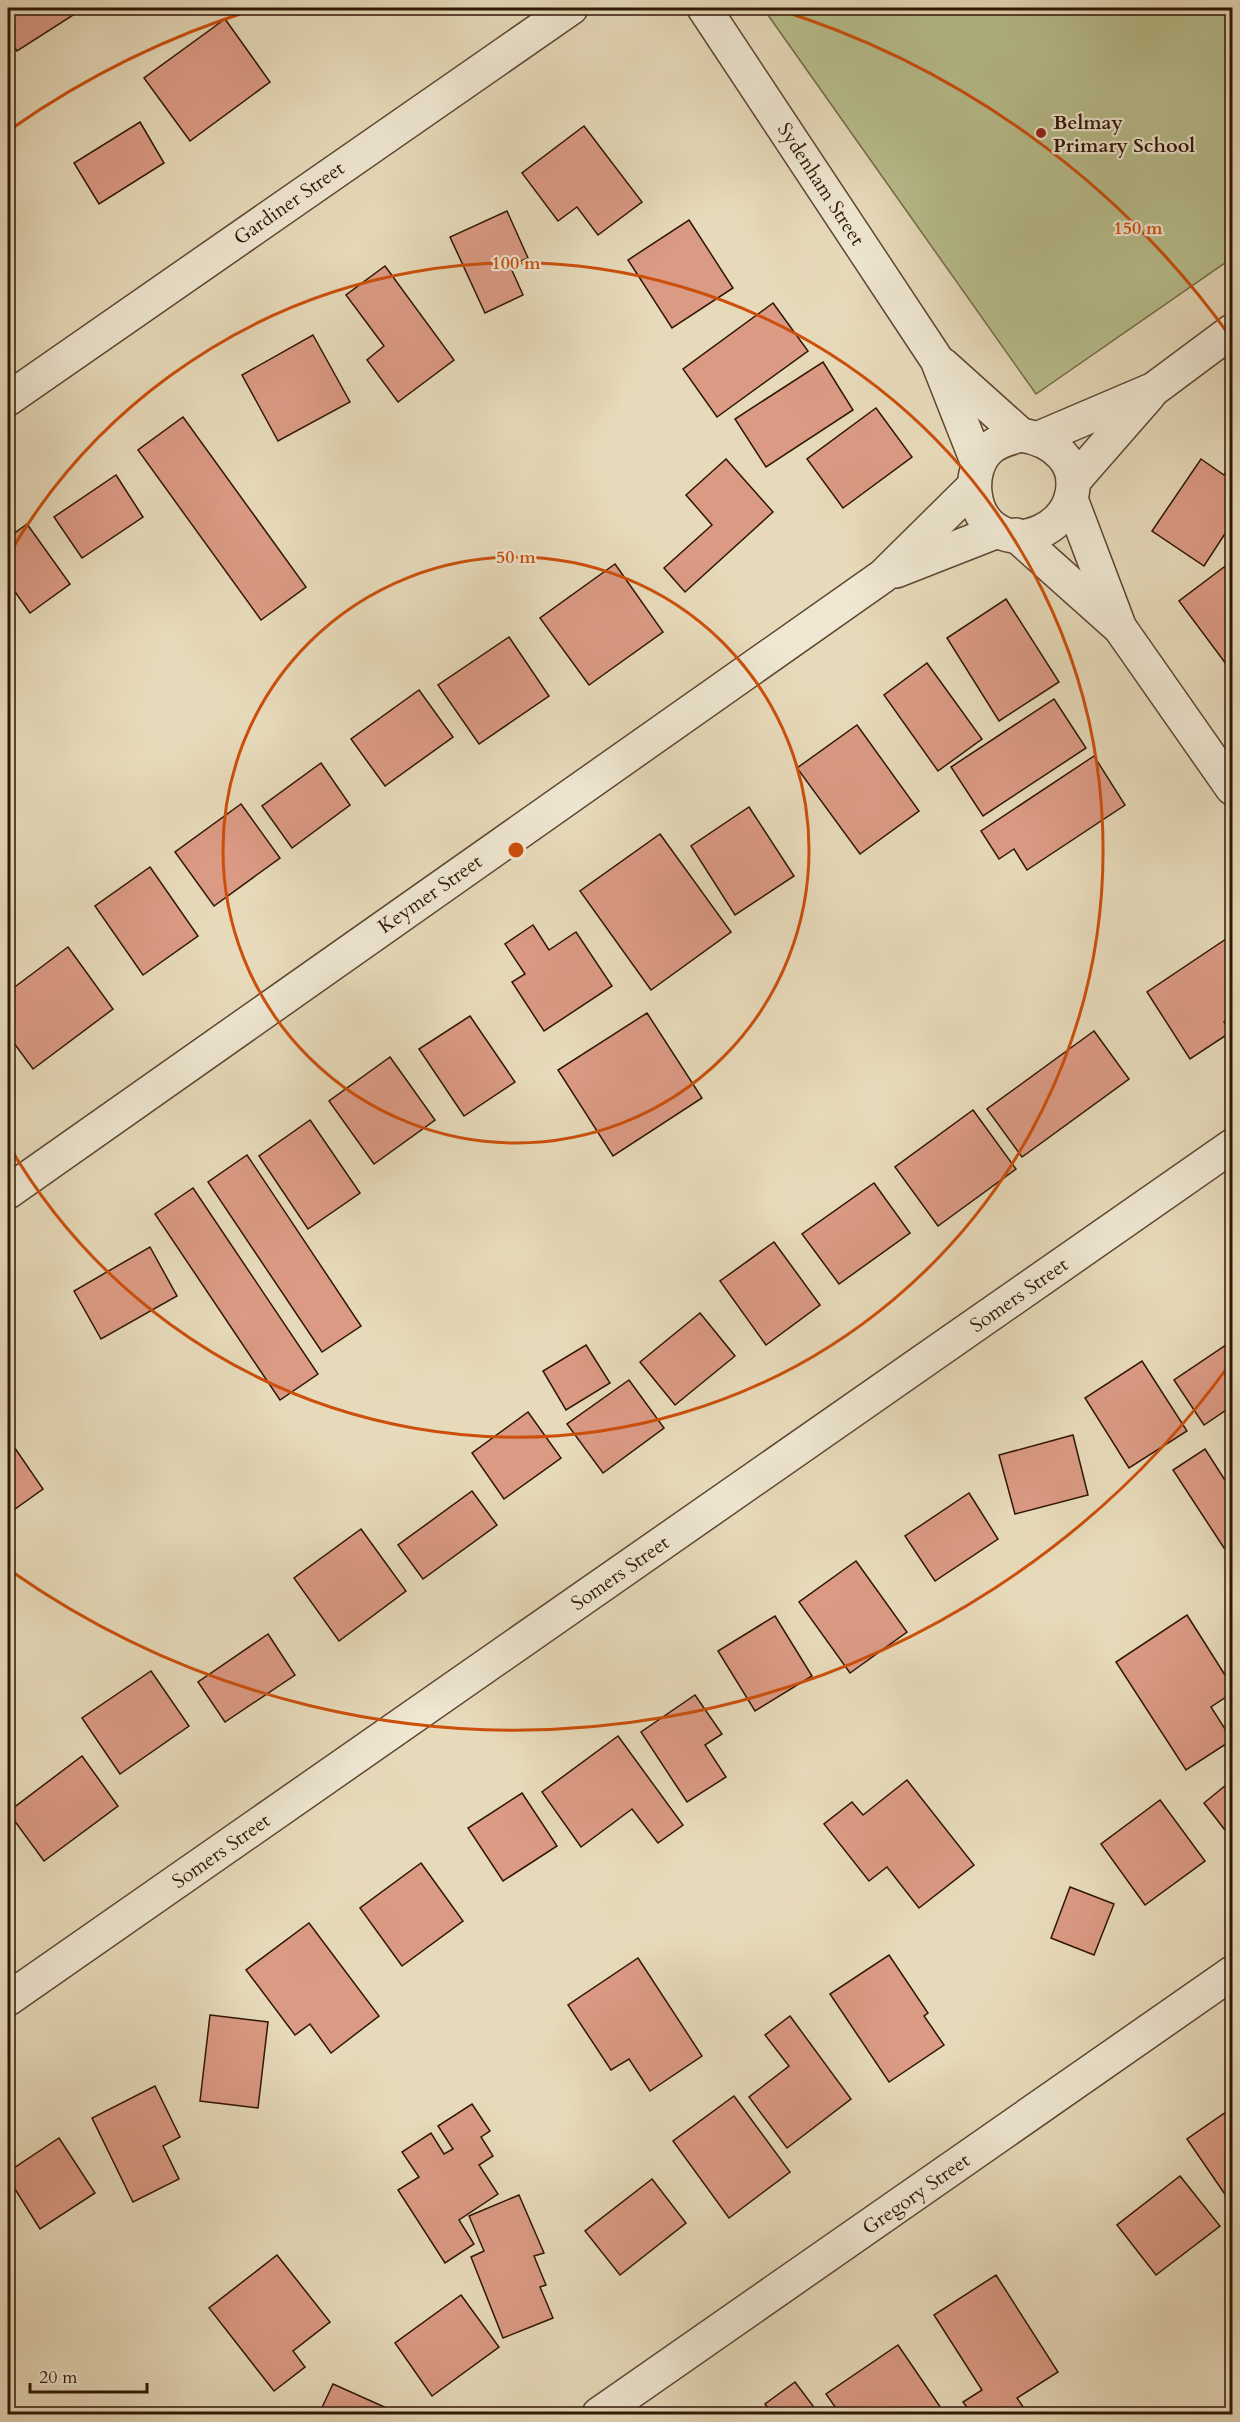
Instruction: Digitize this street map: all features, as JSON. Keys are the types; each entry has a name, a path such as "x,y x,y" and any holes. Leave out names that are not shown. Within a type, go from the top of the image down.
{"street":[{"name":"Gardiner Street","path":"8,399 571,8"},
{"name":"Sydenham Street","path":"704,8 938,360 976,476"},
{"path":"1007,533 1036,534 1053,526 1065,512 1072,491 1154,389 1233,331"},
{"name":"Sydenham Street","path":"938,360 1030,437"},
{"path":"1154,389 1030,437 998,443 987,451 976,476 981,513 1120,628 1233,788"},
{"path":"1030,437 1061,453 1120,628"},
{"name":"Keymer Street","path":"8,1192 883,576 976,476"},
{"name":"Keymer Street","path":"883,576 1007,533"},
{"name":"Somers Street","path":"8,1999 1233,1146"},
{"name":"Gregory Street","path":"599,2415 1233,1973"}],"green space":[{"name":"Belmay Primary School","path":"763,8 1232,8 1232,258 1036,394"}],"building":[{"path":"8,8 80,8 81,10 17,51 8,37"},
{"path":"225,19 270,82 190,141 144,78"},
{"path":"140,122 164,163 99,204 74,163"},
{"path":"584,126 642,202 598,235 577,207 558,221 522,173"},
{"path":"507,211 528,258 510,266 523,295 485,313 450,237"},
{"path":"689,220 733,288 672,328 628,260"},
{"path":"385,266 454,360 398,402 367,360 384,346 346,295"},
{"path":"773,303 808,351 717,417 683,369"},
{"path":"313,335 350,402 278,441 242,375"},
{"path":"823,362 853,410 766,467 735,419"},
{"path":"876,408 912,457 843,508 807,459"},
{"path":"183,417 306,587 261,620 138,450"},
{"path":"726,459 773,512 685,592 664,568 712,525 686,495"},
{"path":"1201,459 1224,475 1232,463 1232,523 1204,566 1152,531"},
{"path":"116,475 143,517 82,558 54,517"},
{"path":"27,524 70,584 30,613 8,582 8,538"},
{"path":"615,564 663,632 589,685 540,618"},
{"path":"1228,564 1232,571 1232,672 1179,601"},
{"path":"1006,599 1059,682 999,721 947,638"},
{"path":"509,637 549,696 479,744 438,685"},
{"path":"927,663 982,739 938,771 884,695"},
{"path":"8,684 14,695 8,699"},
{"path":"419,690 453,737 385,786 351,739"},
{"path":"1054,699 1086,748 983,816 951,767"},
{"path":"857,725 919,811 860,854 797,768"},
{"path":"1094,756 1125,805 1027,870 1014,849 999,859 981,831"},
{"path":"321,763 350,805 292,848 262,806"},
{"path":"241,804 280,858 214,906 175,852"},
{"path":"749,807 794,876 735,915 691,846"},
{"path":"660,834 731,932 651,990 580,891"},
{"path":"150,867 198,936 143,975 95,906"},
{"path":"533,925 549,950 576,932 612,986 544,1031 512,982 525,974 505,944"},
{"path":"1226,939 1232,949 1232,1016 1224,1022 1231,1032 1190,1059 1147,992"},
{"path":"68,947 113,1009 33,1069 8,1035 8,992"},
{"path":"647,1013 702,1098 613,1156 558,1070"},
{"path":"470,1016 515,1082 464,1116 419,1049"},
{"path":"1094,1031 1129,1079 1022,1157 987,1109"},
{"path":"390,1057 435,1120 374,1164 329,1101"},
{"path":"973,1110 1016,1169 938,1226 895,1167"},
{"path":"310,1120 360,1193 308,1229 259,1156"},
{"path":"247,1155 361,1326 322,1352 208,1182"},
{"path":"874,1183 910,1233 839,1284 802,1234"},
{"path":"193,1188 318,1374 280,1400 155,1214"},
{"path":"774,1242 820,1305 766,1345 720,1281"},
{"path":"150,1247 177,1296 101,1339 74,1291"},
{"path":"700,1313 735,1356 675,1405 640,1362"},
{"path":"1232,1341 1232,1406 1204,1425 1174,1380"},
{"path":"586,1345 610,1383 566,1410 543,1371"},
{"path":"1142,1361 1187,1431 1129,1468 1085,1398"},
{"path":"629,1380 664,1428 603,1473 567,1424"},
{"path":"528,1412 561,1458 504,1499 472,1453"},
{"path":"1073,1435 1088,1495 1015,1514 999,1455"},
{"path":"8,1438 43,1489 8,1514"},
{"path":"1205,1449 1232,1491 1232,1542 1224,1548 1173,1470"},
{"path":"472,1491 497,1525 423,1579 398,1545"},
{"path":"969,1493 998,1539 935,1581 905,1536"},
{"path":"361,1529 406,1591 339,1641 294,1578"},
{"path":"856,1561 907,1632 850,1673 799,1602"},
{"path":"1187,1615 1232,1686 1232,1693 1211,1707 1232,1740 1186,1770 1116,1662"},
{"path":"775,1616 812,1676 755,1711 718,1651"},
{"path":"268,1634 295,1675 225,1722 198,1682"},
{"path":"151,1671 189,1726 120,1774 82,1718"},
{"path":"695,1695 722,1734 705,1745 726,1777 687,1802 641,1732"},
{"path":"618,1736 683,1825 658,1843 632,1809 581,1847 542,1792"},
{"path":"82,1756 118,1806 44,1861 8,1812"},
{"path":"907,1780 974,1865 919,1908 887,1867 869,1881 824,1824 852,1802 863,1815"},
{"path":"1232,1780 1232,1839 1204,1803"},
{"path":"522,1793 557,1846 503,1881 468,1828"},
{"path":"1160,1800 1205,1861 1145,1905 1101,1844"},
{"path":"421,1863 463,1921 402,1966 360,1908"},
{"path":"1070,1887 1114,1904 1094,1955 1051,1938"},
{"path":"309,1923 379,2016 331,2053 310,2024 295,2035 246,1970"},
{"path":"889,1955 928,2013 924,2016 944,2045 889,2082 830,1994"},
{"path":"638,1958 702,2056 650,2091 629,2059 611,2070 568,2005"},
{"path":"210,2015 268,2022 258,2108 200,2101"},
{"path":"790,2016 851,2099 787,2148 749,2097 789,2066 765,2035"},
{"path":"155,2086 180,2137 163,2146 179,2179 133,2202 92,2118"},
{"path":"734,2096 790,2172 729,2218 673,2141"},
{"path":"472,2104 490,2131 481,2137 493,2156 479,2165 498,2194 459,2220 474,2244 445,2263 398,2190 419,2177 402,2152 431,2133 444,2154 453,2149 438,2126"},
{"path":"1232,2108 1232,2202 1231,2203 1187,2139"},
{"path":"59,2138 95,2193 40,2229 8,2178 8,2172"},
{"path":"1180,2176 1220,2226 1156,2275 1117,2225"},
{"path":"652,2179 686,2223 620,2275 585,2231"},
{"path":"519,2195 544,2253 534,2256 546,2285 540,2287 553,2318 503,2338 471,2257 484,2251 469,2216"},
{"path":"277,2255 330,2322 293,2351 305,2367 274,2391 209,2308"},
{"path":"996,2275 1058,2372 1017,2398 1028,2414 972,2414 963,2402 982,2390 934,2315"},
{"path":"461,2295 499,2347 432,2396 395,2343"},
{"path":"898,2345 943,2411 939,2414 840,2414 826,2394"},
{"path":"795,2382 819,2414 772,2414 765,2404"},
{"path":"333,2384 400,2414 319,2414"}],"place":[{"name":"Belmay Primary School","path":"1041,133"}]}
